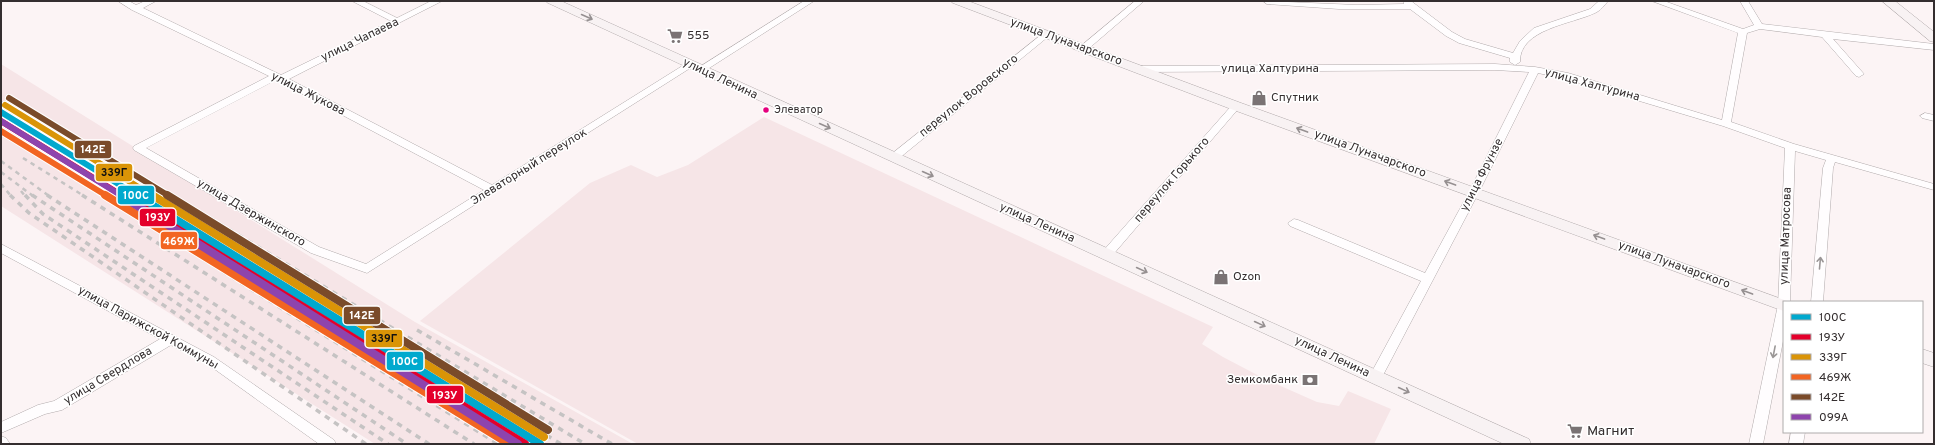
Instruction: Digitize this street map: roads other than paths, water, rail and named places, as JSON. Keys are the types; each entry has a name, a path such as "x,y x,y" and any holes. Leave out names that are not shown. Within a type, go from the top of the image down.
{"main road":[{"name":"улица Ленина","path":"552,1 1522,444"},
{"name":"улица Луначарского","path":"957,1 1236,106 1783,305"},
{"path":"1888,1 1934,38"},
{"path":"1923,356 1934,360"}],"street":[{"name":"улица Жукова","path":"122,1 278,78 492,190"},
{"path":"135,8 152,1"},
{"path":"356,1 397,21"},
{"name":"улица Чапаева","path":"138,148 278,78 438,1"},
{"name":"Элеваторный переулок","path":"367,269 492,190 695,67 810,1"},
{"path":"1084,48 1140,1"},
{"path":"1267,1 1299,5 1371,8 1409,3 1449,34 1462,41 1515,56"},
{"path":"1515,68 1515,56 1522,43 1537,30 1593,11 1604,1"},
{"path":"1656,1 1743,32 1759,26 1825,36 1934,47"},
{"path":"1744,1 1759,26"},
{"path":"1726,124 1743,32"},
{"name":"переулок Воровского","path":"893,158 1046,34"},
{"path":"1825,36 1859,74"},
{"name":"улица Халтурина","path":"1141,69 1515,68 1535,70 1568,76 1726,124 1790,146 1934,187"},
{"name":"улица Фрунзе","path":"1375,377 1474,192 1535,70"},
{"name":"переулок Горького","path":"1107,254 1236,106"},
{"name":"улица Матросова","path":"1784,301 1790,146"},
{"name":"улица Дзержинского","path":"138,148 315,250 367,269"},
{"path":"1817,301 1828,168 1832,157"},
{"path":"1294,223 1428,279"},
{"name":"улица Парижской Коммуны","path":"1,248 210,360 329,444"},
{"name":"улица Матросова","path":"1756,444 1783,310"},
{"name":"улица Свердлова","path":"1,428 43,409 57,406 170,339"},
{"path":"1796,444 1798,433"}],"railway":[{"path":"1,102 21,114"},
{"path":"1,110 48,132 154,196"},
{"path":"1,133 102,196"},
{"path":"94,155 124,167 173,196"},
{"path":"23,158 84,196"},
{"path":"1,161 49,196"},
{"path":"1,172 33,196"},
{"path":"1,184 11,196"},
{"path":"21,191 25,196"},
{"path":"25,195 43,214 388,444"},
{"path":"32,195 407,444"},
{"path":"47,195 429,444"},
{"path":"82,195 474,444"},
{"path":"101,195 498,444"},
{"path":"152,195 561,444"},
{"path":"172,195 585,444"},
{"path":"11,196 29,213 366,444"},
{"path":"417,330 612,444"}],"place":[{"name":"555","path":"675,36"},
{"name":"Спутник","path":"1259,98"},
{"name":"Элеватор","path":"766,110"},
{"name":"Ozon","path":"1221,277"},
{"name":"Земкомбанк","path":"1310,380"},
{"name":"Магнит","path":"1575,431"}]}
